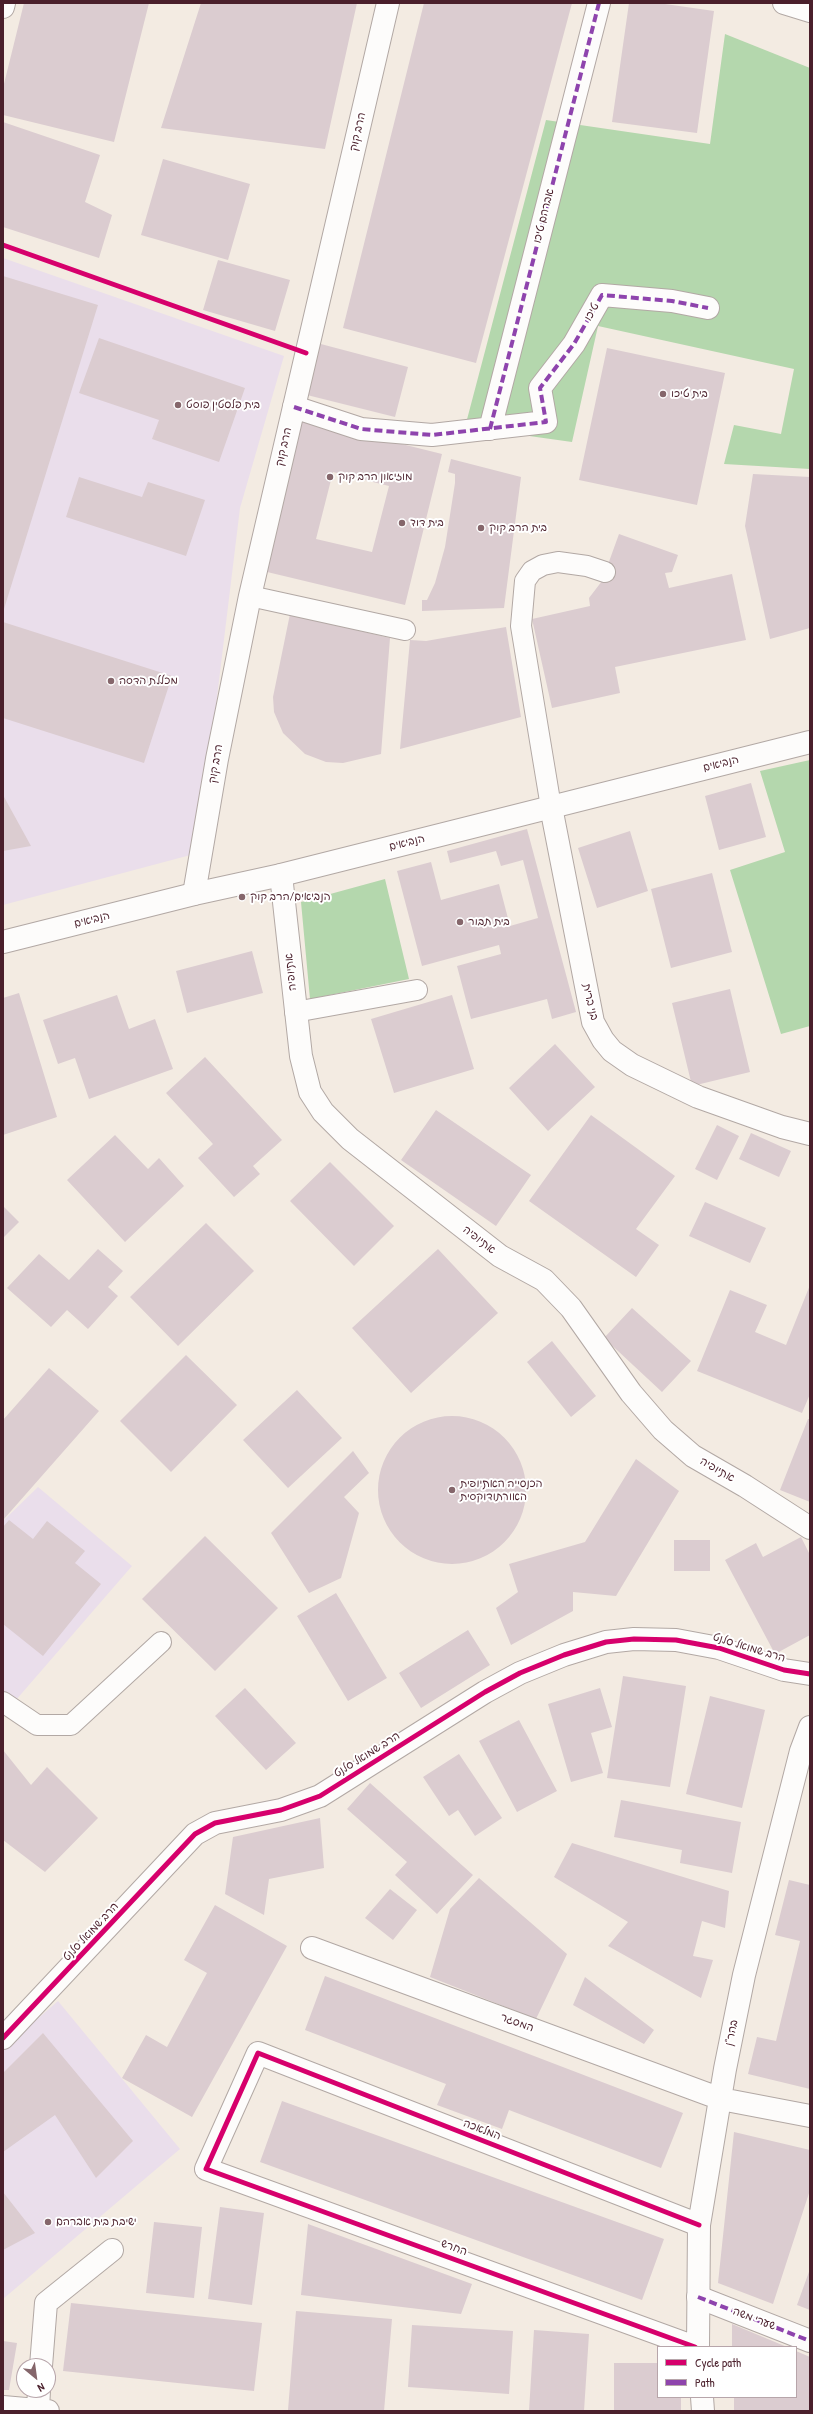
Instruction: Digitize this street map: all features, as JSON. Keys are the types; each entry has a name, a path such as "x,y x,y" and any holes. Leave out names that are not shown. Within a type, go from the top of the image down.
{"street":[{"path":"3,7 4,3"},
{"name":"הרב קוק","path":"194,894 217,759 250,596 388,3"},
{"name":"אברהם טיכו","path":"490,429 599,3"},
{"path":"784,3 810,11"},
{"name":"טיכו","path":"490,429 546,422 540,388 574,344 602,295 672,301 708,308"},
{"path":"294,407 361,429 432,435 490,429"},
{"name":"הנביאים","path":"3,942 194,894 281,875 810,742"},
{"name":"בני ברית","path":"551,807 593,1022 603,1040 612,1051 632,1065 698,1097 782,1127 810,1134"},
{"name":"אתיופיה","path":"281,875 301,1056 310,1092 323,1112 350,1139 500,1256 544,1280 571,1308 631,1393 663,1430 693,1456 746,1486 810,1528"},
{"name":"הרב שמואל סלנט","path":"3,2038 195,1834 215,1823 281,1810 320,1796 485,1692 520,1673 564,1655 606,1642 634,1639 676,1640 719,1648 784,1670 810,1674"},
{"name":"בהר\"ן","path":"698,2346 699,2224 721,2099 744,1975 806,1753 810,1727"},
{"name":"המסגר","path":"312,1948 721,2099 810,2116"},
{"name":"החרש","path":"258,2053 206,2169 692,2346"},
{"name":"המלאכה","path":"258,2053 699,2224"},
{"path":"42,2358 46,2303 112,2250"},
{"name":"שערי משה","path":"698,2297 810,2341"},
{"path":"702,2398 703,2411"},
{"path":"3,2407 42,2404"}],"lane":[{"path":"551,807 521,626 525,581 532,571 543,564 558,562 587,566 605,572"},
{"path":"250,596 405,630"},
{"path":"295,1012 418,990"},
{"path":"3,1702 37,1725 71,1725 160,1642"}],"shaded area":[{"name":"מכללת הדסה","path":"3,258 284,356 240,508 198,853 3,905"},
{"path":"38,1487 132,1566 3,1715 3,1521"},
{"name":"ישיבת בית אברהם","path":"58,2001 180,2149 3,2299 3,2049"}],"green space":[{"path":"725,34 810,68 810,469 724,464 734,425 781,434 794,369 598,326 572,442 465,427 546,120 710,144"},
{"path":"810,760 810,1026 781,1034 730,870 785,852 760,771"},
{"path":"385,879 409,979 310,999 301,902"}],"building":[{"path":"24,3 149,3 114,142 3,115 3,88"},
{"path":"201,3 357,3 325,149 161,128"},
{"path":"424,3 572,3 476,363 343,328"},
{"path":"629,3 658,3 714,11 697,133 612,122"},
{"path":"3,122 100,155 85,202 112,215 99,258 3,227"},
{"path":"163,159 250,184 228,260 141,235"},
{"path":"218,260 290,280 275,331 203,310"},
{"path":"3,276 98,305 4,609 3,609"},
{"name":"בית פלסטין פוסט","path":"99,338 245,388 219,462 152,439 159,420 79,393"},
{"path":"317,343 408,367 395,417 303,394"},
{"path":"607,348 725,373 697,505 579,480"},
{"name":"בית דוד","path":"301,419 442,454 405,605 263,571","holes":["333,472 389,486 372,552 316,539"]},
{"name":"בית הרב קוק","path":"451,459 521,477 504,608 422,611 422,600 427,600 435,583 445,547 455,483 455,474 448,472"},
{"path":"753,474 810,477 810,628 770,639 745,526"},
{"path":"79,477 142,497 148,482 205,500 186,556 66,517"},
{"path":"619,534 678,555 672,572 665,573 669,588 732,574 746,640 615,667 620,693 552,708 532,619 590,606 589,598 602,581"},
{"path":"290,614 390,638 381,754 343,763 326,762 305,754 283,733 274,712 273,697"},
{"path":"3,622 172,676 144,763 3,718"},
{"path":"506,627 521,717 400,749 410,640 426,641"},
{"path":"751,783 766,837 719,850 705,796"},
{"path":"3,795 31,846 3,851"},
{"name":"בית תבור","path":"527,829 576,1012 552,1019 547,999 471,1019 457,966 501,954 499,945 422,966 397,871 431,862 441,900 499,884 510,926 538,918 523,860 501,866 496,851 450,863 447,851"},
{"path":"630,831 648,891 597,908 578,848"},
{"path":"712,873 732,952 671,968 651,889"},
{"path":"252,951 263,993 187,1013 176,971"},
{"path":"730,989 750,1072 692,1086 672,1003"},
{"path":"19,993 57,1117 3,1135 3,998"},
{"path":"117,995 129,1029 155,1019 173,1069 89,1099 75,1058 58,1064 43,1020"},
{"path":"452,995 474,1069 394,1093 371,1019"},
{"path":"555,1044 595,1087 548,1131 509,1088"},
{"path":"205,1057 282,1140 253,1166 260,1174 234,1197 198,1158 213,1144 166,1093"},
{"path":"436,1110 531,1175 496,1226 401,1160"},
{"path":"591,1115 675,1176 636,1229 659,1245 636,1277 529,1201"},
{"path":"717,1125 739,1136 717,1180 695,1169"},
{"path":"751,1133 791,1151 779,1177 739,1159"},
{"path":"115,1135 148,1169 159,1158 184,1186 125,1242 67,1180"},
{"path":"330,1162 394,1226 354,1266 290,1201"},
{"path":"705,1202 766,1228 750,1263 689,1236"},
{"path":"3,1206 19,1222 3,1238"},
{"path":"206,1223 254,1271 178,1346 130,1297"},
{"path":"98,1249 123,1271 108,1287 118,1296 88,1329 67,1310 51,1327 7,1288 39,1254 69,1280"},
{"path":"438,1249 498,1313 411,1393 352,1328"},
{"path":"810,1285 810,1394 802,1413 697,1371 730,1290 767,1305 755,1332 786,1345"},
{"path":"632,1308 691,1361 662,1392 604,1338"},
{"path":"552,1341 596,1396 571,1417 527,1362"},
{"path":"186,1355 237,1405 171,1472 120,1421"},
{"path":"49,1368 99,1411 4,1519 3,1420"},
{"path":"297,1390 342,1438 288,1488 243,1440"},
{"name":"הכנסייה האתיופית האורתודוקסית","path":"452,1416 473,1419 487,1425 499,1433 509,1443 517,1455 523,1469 526,1490 523,1511 517,1525 509,1537 499,1547 487,1555 473,1561 452,1564 431,1561 417,1555 405,1547 395,1537 387,1525 381,1511 378,1490 381,1469 387,1455 395,1443 405,1433 417,1425 431,1419"},
{"path":"808,1419 810,1419 810,1502 780,1490"},
{"path":"353,1451 369,1473 344,1497 359,1513 341,1578 309,1593 271,1533"},
{"path":"636,1459 679,1491 616,1596 573,1592 573,1611 511,1645 496,1608 518,1592 509,1564 585,1542"},
{"path":"9,1520 33,1539 47,1521 85,1551 75,1563 101,1584 43,1656 3,1624 3,1527"},
{"path":"205,1536 278,1608 215,1671 142,1599"},
{"path":"801,1537 810,1555 810,1635 775,1654 725,1560 756,1543 763,1557"},
{"path":"674,1540 710,1540 710,1571 674,1571"},
{"path":"336,1593 387,1678 348,1701 297,1616"},
{"path":"468,1630 490,1665 421,1708 399,1673"},
{"path":"623,1676 686,1686 670,1787 607,1778"},
{"path":"245,1688 296,1743 266,1770 215,1716"},
{"path":"600,1688 612,1727 591,1733 603,1773 571,1782 548,1704"},
{"path":"710,1696 765,1710 742,1808 686,1794"},
{"path":"519,1720 557,1791 517,1812 479,1741"},
{"path":"3,1750 31,1785 47,1767 98,1818 45,1872 3,1840"},
{"path":"459,1754 502,1818 475,1836 458,1810 449,1816 423,1777"},
{"path":"370,1783 473,1875 437,1914 395,1875 407,1862 347,1809"},
{"path":"621,1800 741,1822 732,1873 680,1863 682,1850 614,1837"},
{"path":"320,1818 324,1868 269,1879 264,1915 225,1894 233,1837"},
{"path":"572,1843 729,1891 725,1928 702,1921 693,1956 713,1960 701,1998 608,1946 628,1922 554,1877"},
{"path":"479,1878 567,1954 536,2019 430,1977 450,1909"},
{"path":"789,1880 810,1885 810,2089 748,2074 757,2037 776,2041 800,1941 775,1935"},
{"path":"390,1889 417,1910 393,1940 365,1918"},
{"path":"215,1905 287,1946 192,2117 122,2078 146,2035 167,2047 207,1973 184,1960"},
{"path":"325,1976 683,2113 661,2168 509,2110 502,2129 437,2105 446,2084 305,2030"},
{"path":"585,1977 654,2030 644,2044 573,2005"},
{"path":"43,2033 133,2141 96,2178 55,2115 3,2152 3,2073"},
{"path":"282,2101 664,2239 642,2300 260,2162"},
{"path":"734,2132 810,2150 810,2190 773,2304 718,2283"},
{"path":"3,2192 35,2233 3,2250"},
{"path":"220,2207 264,2213 252,2305 208,2299"},
{"path":"154,2222 202,2227 194,2298 146,2293"},
{"path":"308,2224 472,2284 461,2314 301,2295"},
{"path":"810,2269 810,2310 797,2305"},
{"path":"71,2303 262,2323 254,2391 63,2371"},
{"path":"296,2311 392,2319 384,2411 288,2410"},
{"path":"732,2324 785,2346 732,2346"},
{"path":"412,2325 513,2331 509,2394 408,2387"},
{"path":"534,2330 589,2334 584,2411 529,2411"},
{"path":"3,2341 17,2343 9,2390 3,2390"},
{"path":"797,2351 810,2357 810,2411 734,2411 734,2398 797,2398"},
{"path":"614,2363 657,2363 657,2398 681,2398 681,2411 614,2411"}],"marked path":[{"path":"490,429 599,3"},
{"path":"294,407 361,429 432,435 546,422 540,388 574,344 602,295 672,301 708,308"},
{"path":"698,2297 810,2341"}],"cycle path":[{"path":"3,245 306,353"},
{"path":"3,2038 195,1834 215,1823 281,1810 320,1796 485,1692 520,1673 564,1655 606,1642 634,1639 676,1640 719,1648 784,1670 810,1674"},
{"path":"692,2346 206,2169 258,2053 699,2225"}],"place":[{"name":"בית טיכו","path":"663,394"},
{"name":"בית פלסטין פוסט","path":"178,405"},
{"name":"מוזיאון הרב קוק","path":"330,477"},
{"name":"בית דוד","path":"402,523"},
{"name":"בית הרב קוק","path":"481,528"},
{"name":"מכללת הדסה","path":"111,681"},
{"name":"הנביאים/הרב קוק","path":"242,897"},
{"name":"בית תבור","path":"460,922"},
{"name":"הכנסייה האתיופית האורתודוקסית","path":"452,1490"},
{"name":"ישיבת בית אברהם","path":"48,2222"}]}
